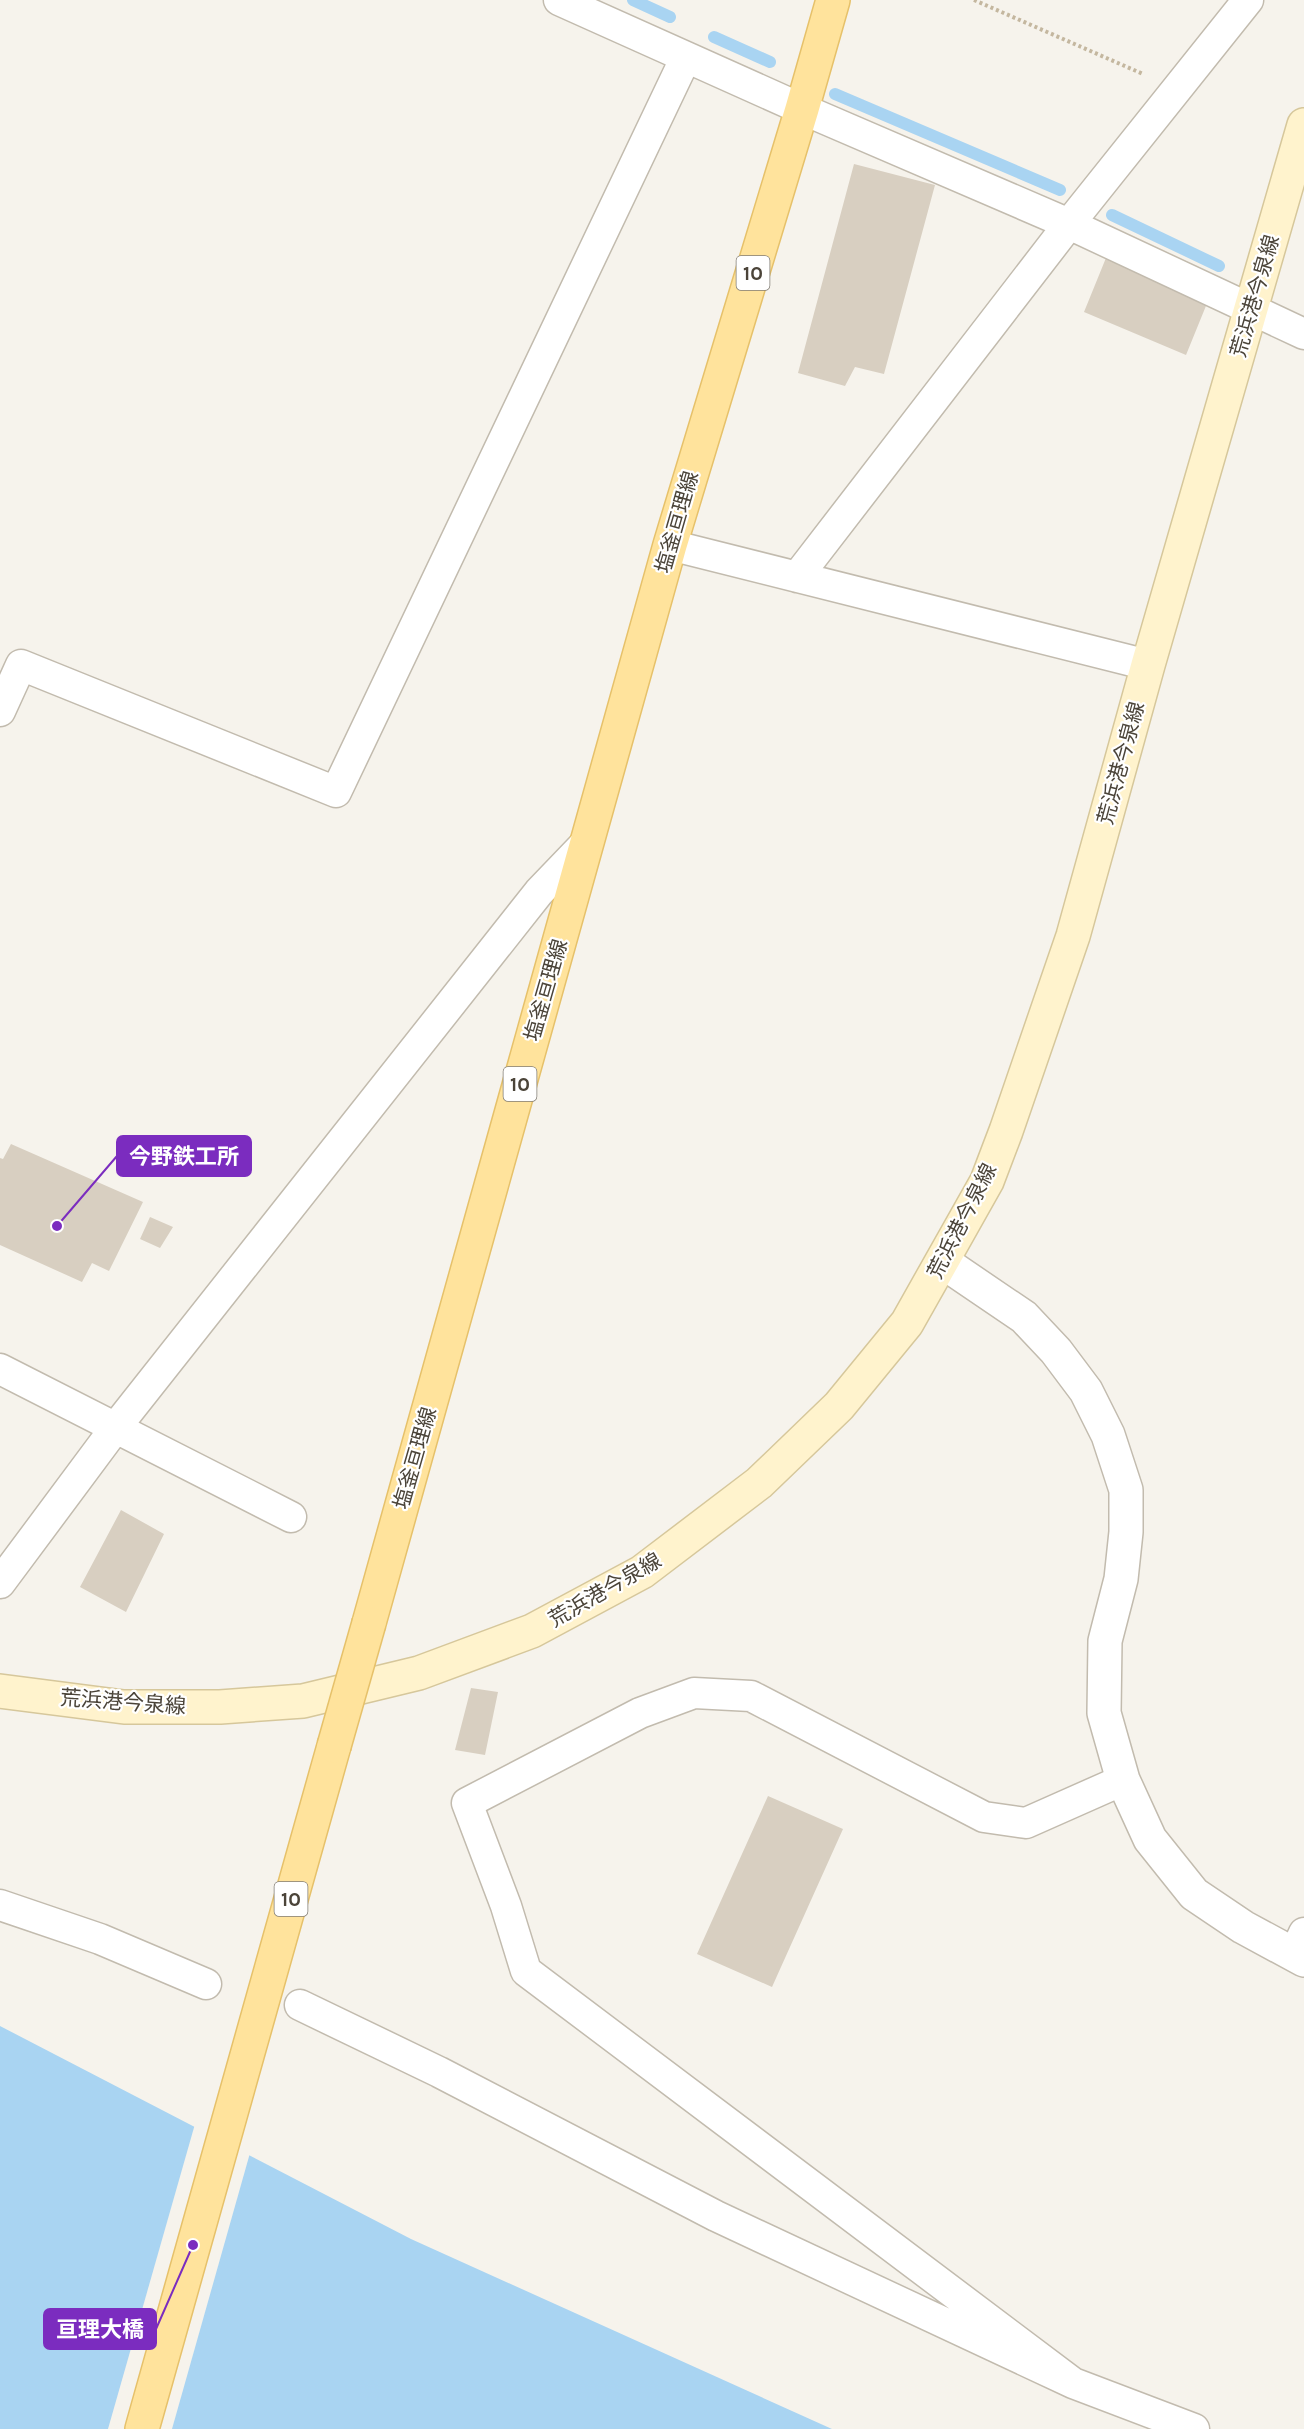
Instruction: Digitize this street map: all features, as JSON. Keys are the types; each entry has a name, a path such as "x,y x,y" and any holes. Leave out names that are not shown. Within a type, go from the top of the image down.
{"main road":[{"name":"塩釜亘理線","path":"142,2429 670,545 833,0"},
{"name":"荒浜港今泉線","path":"0,1691 124,1707 220,1707 303,1701 419,1673 532,1631 642,1572 759,1483 839,1406 907,1323 987,1181 1014,1110 1073,936 1148,665 1304,125"}],"street":[{"path":"559,0 802,109 1069,224 1304,334"},
{"path":"797,577 1069,224 1248,0"},
{"path":"0,711 21,665 336,792 686,57"},
{"path":"670,545 1148,665"},
{"path":"0,1583 116,1427 539,892 588,841"},
{"path":"943,1262 1024,1317 1056,1352 1086,1391 1108,1435 1126,1490 1126,1532 1121,1579 1105,1641 1104,1713 1123,1780 1150,1839 1194,1894 1244,1927 1301,1949"},
{"path":"0,1369 291,1517"},
{"path":"1073,2383 526,1971 506,1906 467,1803 639,1713 694,1693 751,1696 984,1817 1026,1823 1123,1780"},
{"path":"0,1905 100,1939 206,1984"},
{"path":"300,2005 439,2072 716,2216 1073,2383 1194,2429"}],"path":[{"path":"974,0 1177,89"}],"water":[{"path":"0,2026 411,2239 832,2429 0,2429"}],"pier":[{"path":"195,2124 250,2153 172,2429 108,2429"}],"building":[{"path":"854,164 935,185 884,374 855,367 845,386 798,373"},
{"path":"1108,253 1210,296 1186,355 1084,312"},
{"path":"11,1144 143,1202 109,1271 92,1263 82,1282 0,1245 0,1158 3,1159"},
{"path":"150,1217 173,1227 160,1248 140,1239"},
{"path":"121,1510 164,1534 126,1612 80,1587"},
{"path":"471,1688 498,1692 485,1755 455,1750"},
{"path":"768,1796 843,1829 772,1987 697,1954"}],"waterway":[{"path":"633,0 670,17"},
{"path":"714,37 770,62"},
{"path":"835,94 1060,190"},
{"path":"1112,215 1219,266"}],"place":[{"name":"今野鉄工所","path":"57,1226"},
{"name":"亘理大橋","path":"193,2245"}]}
